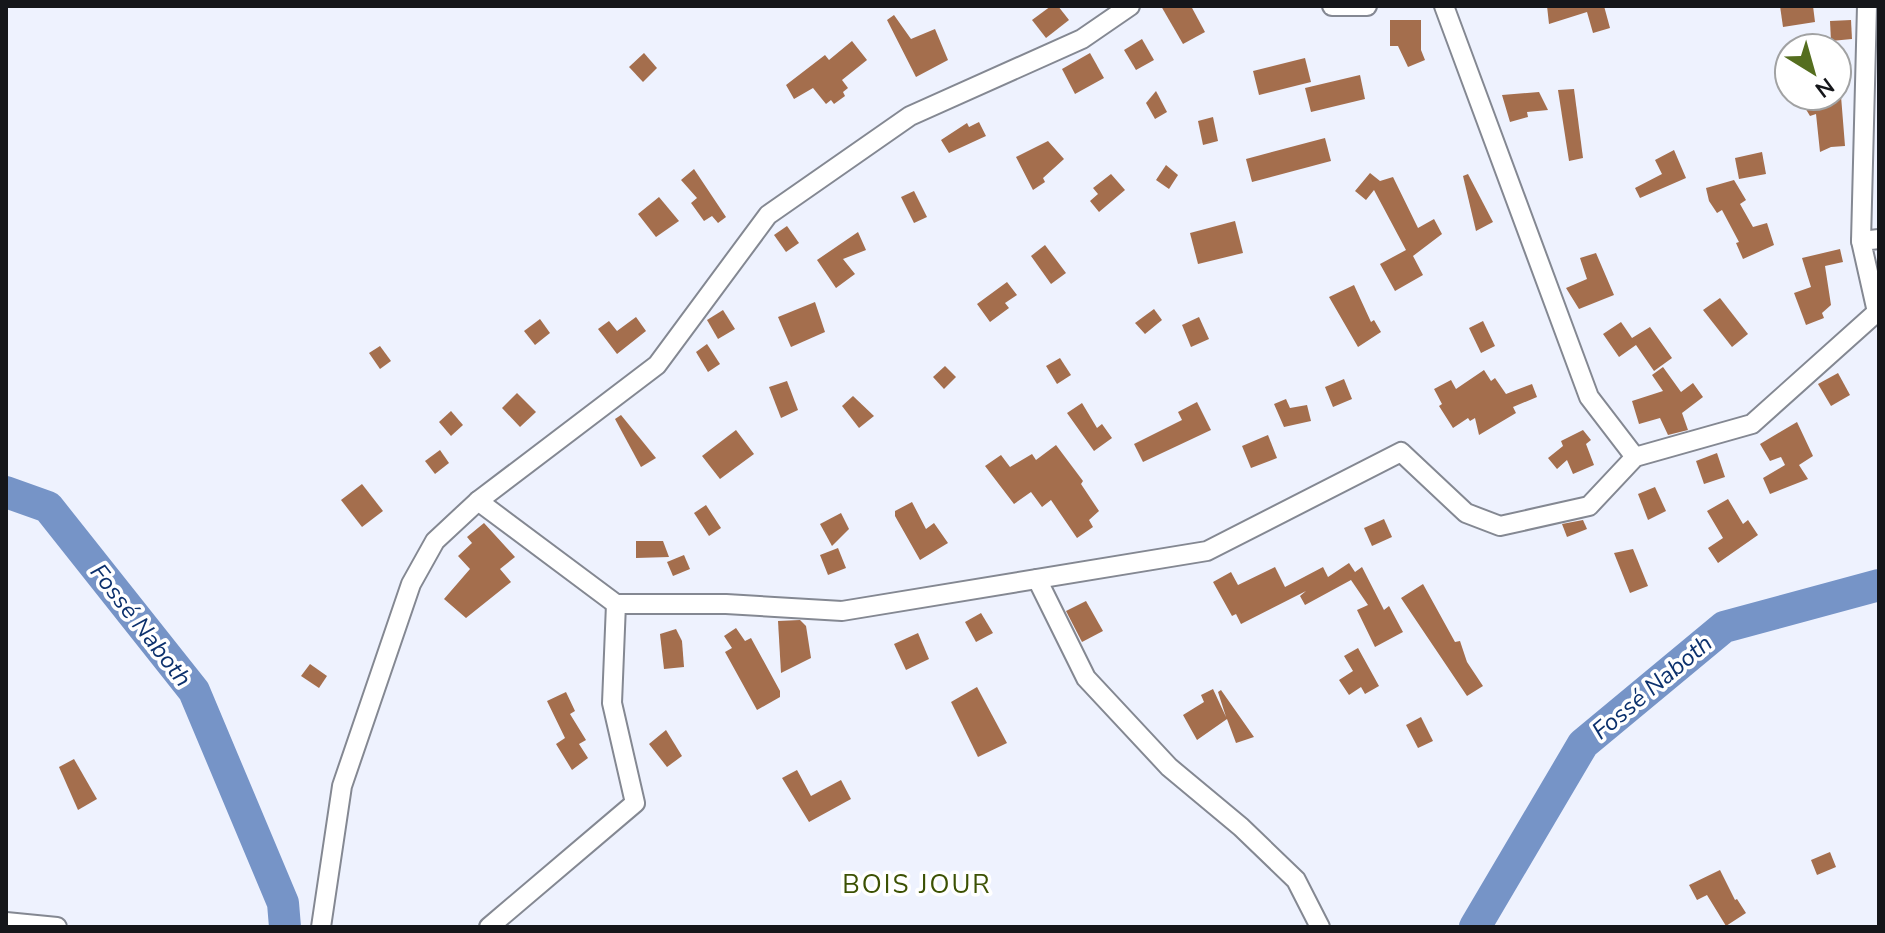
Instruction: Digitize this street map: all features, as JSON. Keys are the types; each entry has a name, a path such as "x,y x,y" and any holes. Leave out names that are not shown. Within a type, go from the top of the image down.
{"street":[{"path":"321,927 342,786 411,584 435,541 478,501 657,365 768,215 910,116 1082,39 1130,6"},
{"path":"1332,6 1367,6"},
{"path":"1444,6 1589,397 1635,457"},
{"path":"478,501 616,604 726,604 842,611 1207,551 1401,452 1466,513 1500,526 1589,506 1635,457 1752,424 1877,312 1870,240 1867,6"},
{"path":"1037,579 1086,678 1169,767 1241,827 1296,880 1320,927"},
{"path":"489,927 635,803 612,703 616,604"},
{"path":"6,922 57,927"}],"building":[{"path":"1051,6 1058,6 1069,20 1046,38 1032,20"},
{"path":"1161,6 1191,6 1205,32 1183,44"},
{"path":"1547,6 1604,6 1610,28 1593,33 1587,12 1549,24"},
{"path":"1780,6 1813,6 1815,22 1783,27"},
{"path":"894,15 911,39 935,29 948,60 916,77 887,20"},
{"path":"1390,20 1421,20 1421,50 1425,60 1408,67 1398,46 1390,46"},
{"path":"1851,20 1852,32 1831,32 1830,21"},
{"path":"1142,39 1154,60 1136,70 1124,50"},
{"path":"852,41 867,60 842,80 848,88 843,92 845,96 834,104 831,100 826,104 813,88 794,99 786,85 825,55 829,60"},
{"path":"644,53 657,68 643,82 629,67"},
{"path":"1090,53 1104,78 1075,94 1062,69"},
{"path":"1305,58 1311,82 1259,95 1253,71"},
{"path":"1360,75 1365,99 1311,112 1305,88"},
{"path":"1574,89 1583,158 1569,161 1558,90"},
{"path":"1156,91 1167,112 1155,119 1146,103"},
{"path":"1539,92 1548,110 1527,112 1528,117 1510,122 1502,95"},
{"path":"1808,112 1842,112 1845,146 1820,152 1816,114 1810,116"},
{"path":"1213,117 1218,141 1203,145 1198,121"},
{"path":"979,122 986,136 949,153 941,140 967,123 969,127"},
{"path":"1325,138 1331,161 1252,182 1246,159"},
{"path":"1048,141 1064,159 1043,178 1045,182 1033,190 1016,157"},
{"path":"1674,150 1686,178 1640,198 1635,188 1662,174 1655,160"},
{"path":"1762,152 1766,174 1739,179 1735,158"},
{"path":"1166,165 1178,175 1169,189 1156,180"},
{"path":"694,169 726,217 718,223 712,216 704,221 691,203 697,198 681,180"},
{"path":"1370,173 1380,181 1393,177 1418,228 1434,219 1442,234 1413,256 1423,275 1395,291 1380,264 1406,250 1374,190 1366,200 1355,191"},
{"path":"1111,174 1125,190 1099,212 1090,201 1098,194 1093,188"},
{"path":"1468,174 1493,222 1476,231 1463,176"},
{"path":"1734,180 1746,200 1740,204 1753,227 1767,223 1774,245 1743,259 1736,243 1739,242 1722,210 1717,213 1709,201 1706,188"},
{"path":"914,191 927,217 914,223 901,197"},
{"path":"659,197 679,221 656,237 638,214"},
{"path":"1235,221 1243,253 1198,264 1190,233"},
{"path":"787,226 799,243 786,252 774,235"},
{"path":"858,232 866,250 843,259 855,274 836,288 817,260"},
{"path":"1045,245 1066,273 1051,284 1031,256"},
{"path":"1840,249 1843,262 1825,266 1831,305 1822,313 1824,318 1806,325 1794,293 1811,287 1802,258"},
{"path":"1596,253 1614,295 1579,309 1566,288 1587,279 1580,258"},
{"path":"1007,282 1017,295 1005,303 1009,308 990,322 977,304"},
{"path":"1354,285 1371,322 1374,320 1381,332 1358,347 1329,297"},
{"path":"1720,298 1748,334 1732,347 1703,310"},
{"path":"815,302 825,332 791,347 778,317"},
{"path":"1154,309 1162,320 1145,334 1135,323"},
{"path":"723,310 735,329 718,339 707,320"},
{"path":"636,317 646,331 617,354 598,329 609,321 617,331"},
{"path":"1199,317 1209,339 1191,347 1182,325"},
{"path":"540,319 550,333 535,345 524,331"},
{"path":"1483,321 1495,346 1481,353 1469,328"},
{"path":"1621,322 1632,338 1650,327 1672,358 1654,371 1636,345 1619,357 1603,334"},
{"path":"707,344 720,364 708,372 696,352"},
{"path":"380,346 391,361 380,369 369,353"},
{"path":"1060,358 1071,375 1057,384 1046,366"},
{"path":"945,366 956,377 944,389 933,377"},
{"path":"1663,367 1681,392 1693,383 1703,397 1682,413 1688,430 1668,435 1660,418 1639,424 1632,401 1663,391 1652,375"},
{"path":"1484,370 1491,381 1495,378 1506,394 1532,384 1537,397 1513,407 1516,413 1479,435 1475,418 1470,421 1468,418 1453,428 1439,406 1442,404 1434,389 1451,380 1456,389"},
{"path":"1838,373 1850,395 1831,406 1818,384"},
{"path":"1344,379 1352,399 1333,407 1325,387"},
{"path":"787,381 798,410 781,418 769,387"},
{"path":"517,393 536,412 520,427 502,408"},
{"path":"853,396 874,416 859,428 842,406"},
{"path":"1286,399 1290,408 1307,405 1311,421 1284,427 1274,404"},
{"path":"1197,402 1211,430 1143,462 1134,444 1182,420 1178,412"},
{"path":"1082,403 1097,428 1102,424 1112,438 1094,451 1067,413"},
{"path":"451,411 463,425 451,436 439,422"},
{"path":"621,415 656,458 641,467 615,419"},
{"path":"1797,422 1813,456 1799,465 1808,479 1770,494 1763,478 1785,465 1781,457 1770,461 1760,444"},
{"path":"736,430 754,454 720,479 702,456"},
{"path":"1583,430 1591,440 1586,444 1594,465 1573,474 1567,460 1557,469 1548,458 1563,446 1561,441"},
{"path":"1268,435 1277,458 1251,468 1242,446"},
{"path":"1056,445 1083,481 1081,484 1099,511 1089,520 1093,527 1077,538 1051,500 1042,507 1031,492 1014,504 985,466 1001,455 1010,467 1032,454 1036,460"},
{"path":"440,450 449,463 435,474 425,461"},
{"path":"1717,453 1725,477 1704,484 1696,461"},
{"path":"362,484 383,511 362,527 341,500"},
{"path":"1655,487 1666,511 1648,520 1638,494"},
{"path":"1728,499 1743,524 1748,520 1758,535 1718,563 1708,548 1723,538 1707,511"},
{"path":"912,502 926,529 934,523 948,543 920,560 895,516 895,511"},
{"path":"706,505 721,528 709,536 694,513"},
{"path":"841,513 849,529 832,546 820,524"},
{"path":"1384,519 1392,537 1372,546 1364,528"},
{"path":"1583,520 1587,529 1567,537 1562,524"},
{"path":"484,523 515,557 500,569 511,582 466,618 444,599 470,569 458,556 472,543 467,537"},
{"path":"636,541 663,541 669,557 636,558"},
{"path":"838,548 846,568 828,575 820,555"},
{"path":"1633,549 1648,586 1630,593 1614,553"},
{"path":"684,555 690,569 673,576 667,562"},
{"path":"1349,563 1355,572 1362,567 1384,610 1389,606 1403,632 1375,647 1357,610 1368,605 1351,580 1305,605 1300,596 1306,591 1241,624 1236,614 1232,616 1213,582 1231,572 1238,585 1275,567 1285,587 1323,567 1328,577"},
{"path":"1423,584 1455,642 1460,641 1467,662 1483,686 1467,696 1401,598"},
{"path":"1086,601 1103,631 1082,642 1066,611"},
{"path":"981,613 993,633 976,642 965,622"},
{"path":"800,620 806,626 811,658 781,673 778,621"},
{"path":"736,628 745,641 751,638 780,691 780,697 757,710 725,652 732,648 724,636"},
{"path":"676,629 682,641 684,667 664,669 660,634"},
{"path":"918,633 929,659 906,670 894,644"},
{"path":"1358,648 1379,686 1365,694 1361,687 1349,695 1339,680 1353,671 1344,656"},
{"path":"310,664 327,676 319,688 301,676"},
{"path":"977,687 1007,743 978,757 951,702"},
{"path":"1213,689 1226,717 1218,692 1221,690 1254,737 1236,743 1227,719 1197,740 1183,715 1204,702 1201,695"},
{"path":"566,692 575,711 570,714 586,740 579,744 588,758 572,770 556,744 565,738 547,701"},
{"path":"1421,717 1433,741 1418,748 1406,725"},
{"path":"666,730 682,756 667,767 649,744"},
{"path":"74,759 97,799 78,810 59,767"},
{"path":"797,770 811,796 841,780 851,799 809,822 782,778"},
{"path":"1830,852 1836,867 1817,875 1811,860"},
{"path":"1720,870 1735,900 1746,913 1726,926 1707,895 1697,900 1689,885"}],"waterway":[{"name":"Fossé Naboth","path":"6,492 48,507 194,691 283,903 285,927"},
{"name":"Fossé Naboth","path":"1475,927 1583,744 1724,627 1879,585"}],"district":[{"name":"BOIS JOUR","path":"917,884"}]}
